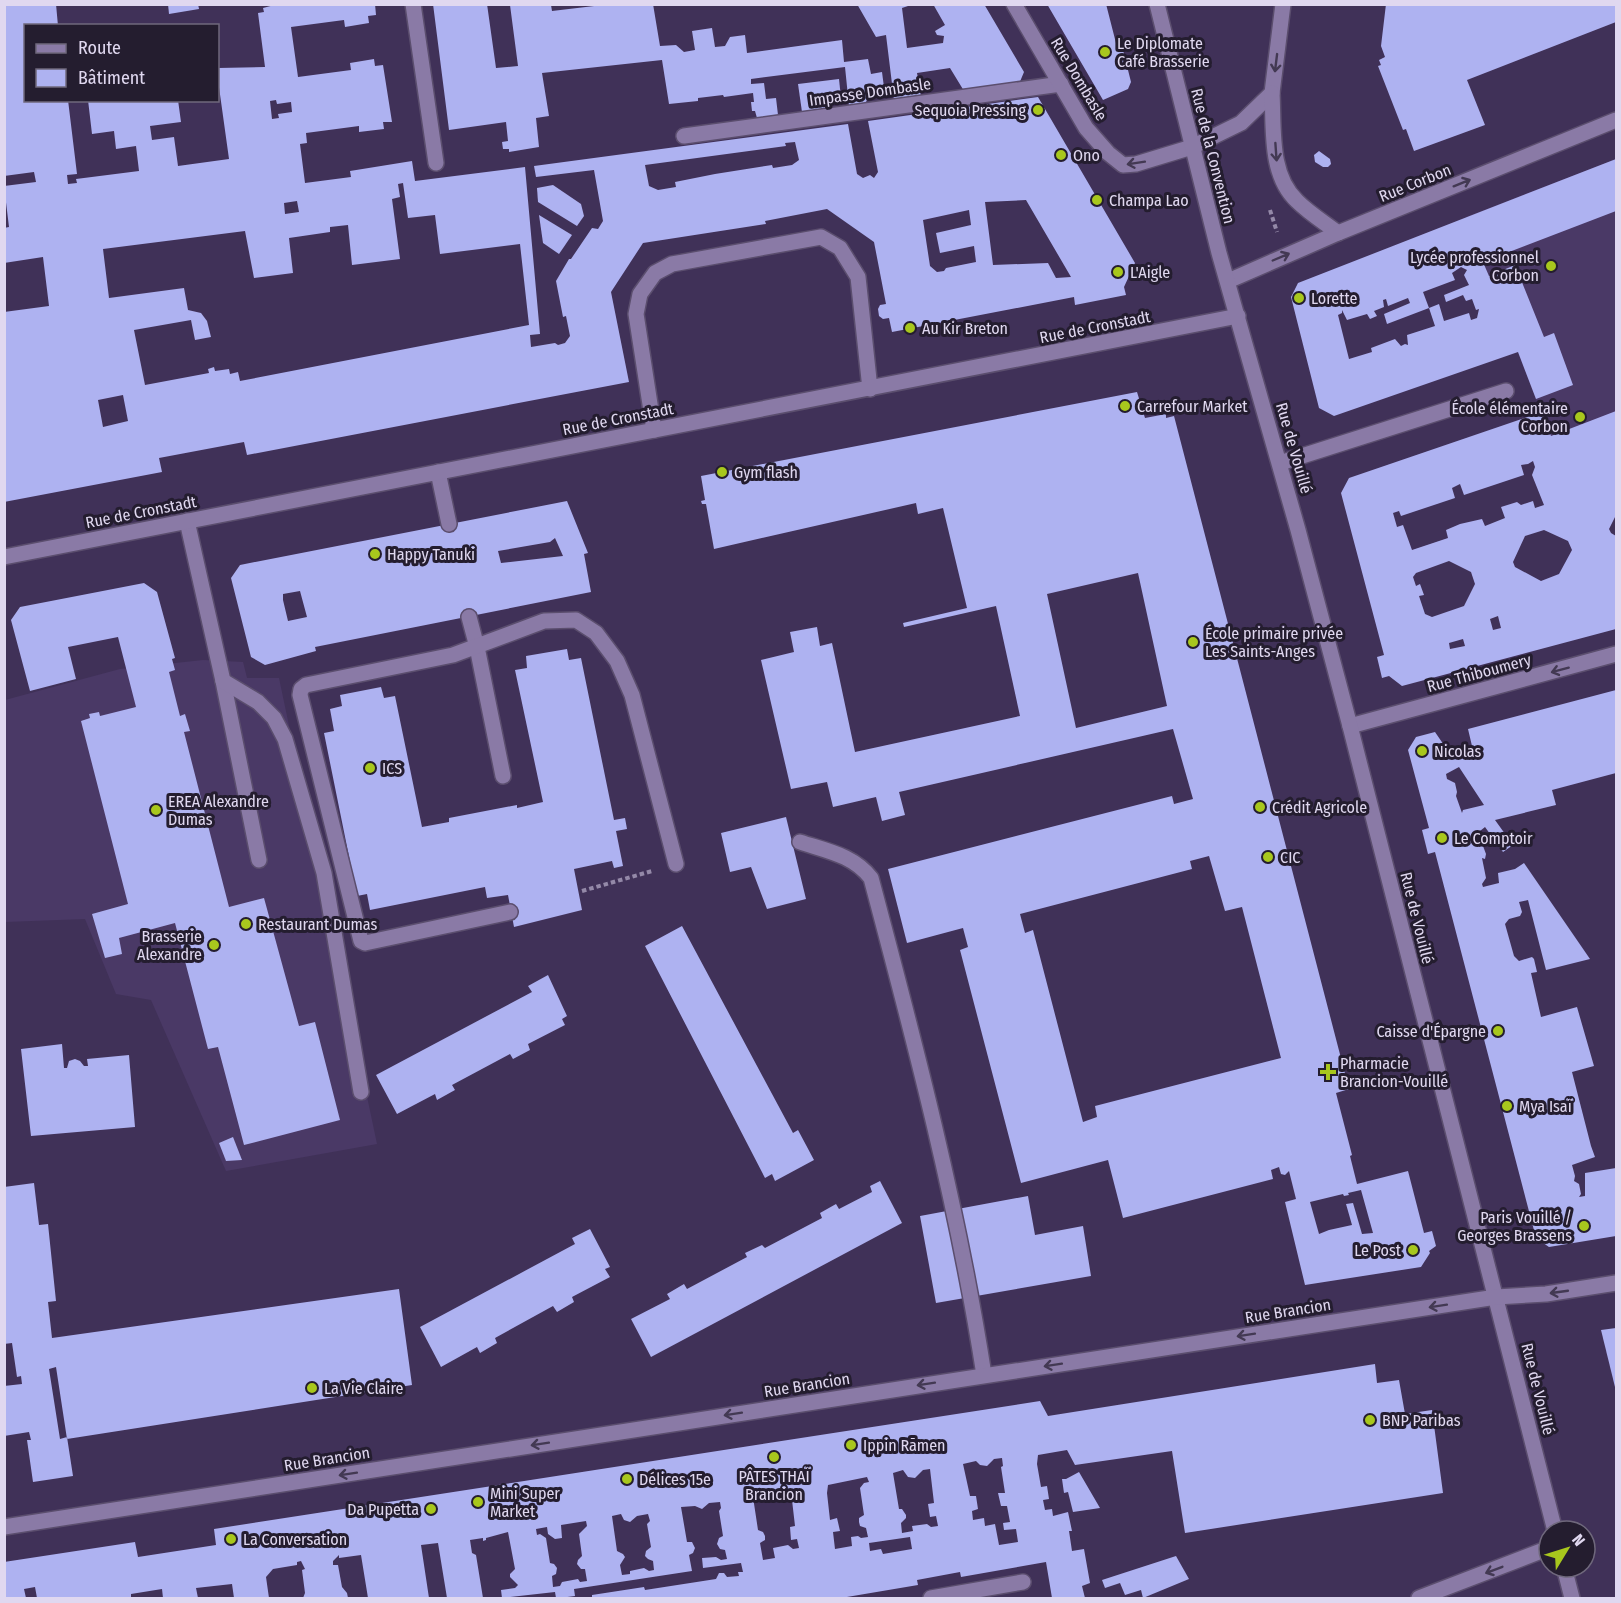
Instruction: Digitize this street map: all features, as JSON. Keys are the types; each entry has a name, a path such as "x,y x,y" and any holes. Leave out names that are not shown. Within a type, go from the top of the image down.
{"street":[{"path":"413,4 436,163"},
{"name":"Rue Dombasle","path":"1014,4 1086,128 1108,153 1123,165 1136,164 1192,147"},
{"name":"Rue de la Convention","path":"1157,4 1219,253 1238,316"},
{"path":"1283,4 1272,93 1276,162 1283,182 1295,200 1338,233"},
{"name":"Impasse Dombasle","path":"684,136 1061,84"},
{"path":"1192,147 1241,123 1272,93"},
{"name":"Rue Corbon","path":"1228,281 1338,233 1617,120"},
{"path":"654,430 636,314 640,294 655,273 672,264 821,237 840,248 858,277 870,388"},
{"name":"Rue de Cronstadt","path":"4,557 1238,316"},
{"name":"Rue de Vouillé","path":"1238,316 1350,726 1552,1519"},
{"path":"1280,464 1506,391"},
{"path":"438,472 448,524"},
{"path":"187,521 223,681 258,860"},
{"path":"469,617 503,776"},
{"path":"510,912 365,943 361,941 300,695 301,689 306,686 453,655 544,621 576,620 596,633 617,661 633,695 676,864"},
{"name":"Rue Thiboumery","path":"1350,726 1617,654"},
{"path":"223,681 258,702 274,718 285,739 324,873 361,1092"},
{"path":"800,842 848,858 862,867 871,878 940,1146 984,1375"},
{"name":"Rue Brancion","path":"4,1527 1496,1297 1546,1294 1617,1283"},
{"path":"1419,1599 1537,1553"},
{"path":"1567,1579 1572,1599"},
{"path":"931,1599 1023,1582"}],"path":[{"path":"582,891 676,864"}],"shaded area":[{"name":"Lycée professionnel Corbon","path":"1616,159 1616,481 1573,496 1466,217"},
{"name":"EREA Alexandre Dumas","path":"203,660 243,662 247,678 279,678 377,1144 226,1171 151,1000 116,994 85,919 5,922 5,700 120,669"}],"building":[{"path":"4,4 56,4 58,24 24,24 24,102 68,102 77,174 67,175 68,184 77,183 76,179 139,171 136,146 116,149 114,131 92,134 88,102 178,102 181,122 150,126 152,140 174,137 178,166 229,159 219,87 219,68 265,67 258,13 264,12 263,8 278,4 375,4 376,15 368,16 369,23 345,27 344,20 291,27 298,77 351,70 350,63 374,59 375,66 383,65 392,122 383,122 384,129 359,132 359,126 306,133 307,143 300,144 305,183 351,177 350,171 412,161 415,181 525,167 540,334 530,335 531,347 555,343 558,345 565,343 570,336 566,316 563,317 556,281 592,228 598,229 603,221 594,170 536,177 534,166 848,124 857,174 863,178 870,175 874,178 878,172 868,121 1038,97 1135,263 1124,287 1126,295 1075,305 1074,297 892,332 889,318 883,319 879,316 880,305 886,304 874,242 827,209 765,221 766,224 643,243 611,292 629,382 247,455 244,442 159,458 162,472 4,502 4,312 49,306 43,257 4,263 4,228 9,227 4,186 36,182 34,172 4,176","holes":["276,100 277,104 291,102 292,112 278,114 279,118 272,119 270,101","795,142 799,160 792,165 773,168 772,165 715,174 675,182 676,187 658,190 649,186 645,165 786,146 785,143","403,183 408,218 435,215 440,254 520,244 529,325 240,381 238,372 230,374 229,369 215,371 214,367 208,369 209,373 145,385 134,330 191,320 195,340 211,337 207,321 201,313 188,310 184,288 109,298 103,249 245,231 254,278 293,273 289,238 330,232 330,227 348,225 352,265 400,259 392,199 400,197 398,184","1026,200 1071,277 1056,278 1048,263 993,265 985,202","297,201 299,212 285,214 284,203","969,210 971,225 936,233 940,253 974,246 976,262 937,272 930,266 923,220","123,395 128,421 103,427 98,400"]},
{"path":"168,4 198,4 199,9 169,14"},
{"path":"433,4 487,4 496,68 518,66 510,5 551,5 552,11 611,4 653,4 660,46 676,45 684,52 695,50 692,31 712,28 715,47 725,46 730,37 745,35 747,53 842,40 844,62 868,59 871,74 882,72 885,95 868,98 865,104 849,106 845,67 751,79 751,84 764,83 766,99 776,98 778,115 757,118 755,111 752,111 753,93 698,98 698,101 669,104 662,60 542,73 549,116 536,118 539,147 509,152 509,149 503,149 502,142 508,141 506,122 449,130"},
{"path":"857,4 914,4 902,8 907,48 943,43 944,36 937,35 935,31 945,25 933,4 984,4 1024,72 1019,84 964,91 950,68 917,73 921,96 894,100 886,35 876,37"},
{"path":"1047,4 1106,4 1117,47 1122,46 1131,82 1128,89 1103,100"},
{"path":"1386,4 1616,4 1616,22 1467,80 1485,125 1414,151 1406,129 1403,130 1378,66 1381,65 1379,60 1385,57 1381,46"},
{"path":"839,79 841,98 827,108 802,112 798,84"},
{"path":"1319,151 1330,159 1331,164 1328,167 1315,162 1314,155"},
{"path":"1616,159 1616,211 1483,262 1489,276 1515,265 1544,337 1554,333 1573,385 1536,399 1518,352 1334,416 1319,408 1291,297 1298,283","holes":["1461,267 1467,270 1464,275 1469,285 1444,295 1446,302 1463,295 1466,301 1472,299 1476,310 1479,309 1477,318 1471,320 1469,313 1444,321 1439,304 1429,308 1423,292 1455,280 1452,273","1408,298 1410,303 1384,314 1387,324 1429,308 1435,326 1407,335 1408,345 1401,346 1395,339 1371,348 1372,352 1349,359 1338,315 1342,313 1342,310 1347,320 1367,314 1370,319 1377,316 1374,311 1384,307 1383,300 1386,299 1388,306"]},
{"path":"553,185 581,204 584,216 577,226 538,202 537,188"},
{"path":"539,215 572,235 559,254 543,243"},
{"path":"1137,392 1145,418 1166,414 1166,418 1174,416 1349,1089 1336,1093 1357,1184 1408,1171 1424,1233 1432,1231 1436,1246 1429,1251 1421,1267 1305,1285 1285,1202 1296,1199 1289,1171 1285,1175 1281,1174 1279,1167 1271,1170 1273,1179 1123,1218 1108,1160 1021,1183 960,950 968,947 963,928 907,943 888,869 1172,796 1174,804 1193,799 1173,729 899,792 905,815 882,821 876,797 833,807 827,782 791,789 761,660 794,652 790,632 817,627 820,646 832,643 855,752 1020,716 996,606 904,627 903,623 967,608 943,508 918,514 916,503 714,549 706,504 702,504 701,501 705,500 701,476","holes":["1138,573 1167,706 1076,728 1047,594","1209,856 1225,911 1242,907 1281,1058 1095,1106 1097,1117 1083,1122 1033,930 1025,933 1020,914 1192,869 1190,861","1361,1190 1373,1233 1362,1234 1353,1203 1346,1204 1352,1225 1319,1234 1310,1202 1343,1194 1344,1196 1349,1195 1348,1193"]},
{"path":"1616,411 1616,515 1609,529 1616,536 1616,629 1402,686 1389,676 1382,678 1377,657 1384,655 1341,493 1349,478 1542,412 1551,436","holes":["1533,461 1535,467 1532,475 1544,505 1535,508 1533,501 1521,505 1517,502 1501,507 1505,518 1485,526 1482,519 1460,524 1446,530 1448,538 1412,550 1403,525 1397,527 1393,513 1399,511 1401,516 1455,498 1452,488 1460,484 1464,495 1524,475 1521,465","1544,530 1568,541 1572,550 1559,574 1541,581 1515,567 1513,562 1525,536","1449,561 1471,572 1475,584 1464,606 1432,617 1425,614 1419,596 1424,595 1420,584 1416,586 1413,577 1416,573","1498,616 1501,628 1493,630 1490,619","1463,639 1465,646 1450,649 1449,643"]},
{"path":"567,501 588,553 584,554 591,592 315,647 316,651 265,665 251,657 231,578 240,565","holes":["555,538 563,556 501,563 498,551 550,542","300,591 307,617 288,621 283,594"]},
{"path":"144,583 157,592 175,658 172,659 175,670 169,672 180,716 185,714 190,731 184,732 229,907 264,898 299,1026 315,1022 340,1120 244,1145 218,1047 208,1049 175,923 119,938 122,954 105,958 92,914 128,904 81,721 90,718 89,714 99,712 100,716 136,707 118,637 68,647 76,679 30,691 11,620 20,607"},
{"name":"ICS","path":"567,649 569,660 581,658 614,820 625,818 627,829 616,831 623,866 614,868 612,861 574,869 582,910 514,927 508,895 487,898 485,887 370,910 367,894 357,896 324,733 334,731 330,709 342,706 340,695 381,687 384,698 395,696 422,827 449,822 449,818 543,802 515,670 527,668 526,656"},
{"path":"1616,690 1616,773 1552,790 1556,805 1495,820 1513,845 1503,852 1485,827 1475,835 1479,847 1483,846 1486,854 1485,859 1482,858 1486,878 1482,884 1483,887 1499,883 1498,873 1515,869 1524,863 1590,959 1546,970 1528,900 1519,902 1522,912 1520,916 1509,919 1505,924 1514,956 1519,961 1532,957 1534,959 1537,972 1531,973 1541,1017 1577,1007 1594,1066 1572,1072 1595,1157 1572,1165 1574,1181 1579,1184 1581,1194 1579,1197 1585,1196 1585,1173 1616,1168 1616,1236 1549,1247 1536,1238 1435,852 1428,854 1422,830 1429,828 1408,750 1416,737 1435,732 1448,751 1472,746 1468,729","holes":["1459,767 1484,805 1463,810 1462,813 1456,796 1455,783 1447,779 1446,774"]},
{"path":"786,817 806,899 767,909 751,867 730,872 721,833"},
{"path":"682,926 793,1133 798,1130 814,1160 775,1181 772,1174 765,1178 645,946"},
{"path":"548,975 567,1016 562,1019 565,1025 528,1044 530,1050 513,1059 510,1054 452,1085 455,1090 437,1100 435,1094 397,1114 376,1075 532,992 528,986"},
{"path":"62,1044 64,1068 67,1068 69,1061 75,1059 84,1066 88,1066 87,1059 129,1055 135,1127 31,1136 21,1049"},
{"path":"233,1137 242,1160 226,1161 219,1143"},
{"path":"880,1181 902,1223 651,1357 631,1319 670,1299 667,1294 684,1284 687,1289 747,1257 745,1253 762,1245 765,1248 822,1218 820,1213 836,1204 839,1209 872,1192 870,1186"},
{"path":"34,1183 39,1225 48,1224 56,1301 48,1302 52,1338 399,1289 412,1385 67,1439 73,1476 33,1482 27,1440 31,1440 29,1432 4,1436 4,1386 22,1384 21,1376 17,1377 12,1343 4,1344 4,1187","holes":["56,1367 67,1437 60,1439 49,1369"]},
{"path":"1028,1196 1035,1235 1083,1226 1091,1276 936,1303 920,1216"},
{"path":"590,1229 610,1267 605,1269 610,1277 572,1297 574,1302 557,1312 553,1306 495,1338 497,1343 480,1353 477,1347 441,1367 420,1327 575,1244 572,1238"},
{"path":"1616,1328 1616,1387 1615,1387 1601,1330"},
{"path":"1375,1364 1377,1383 1399,1380 1405,1414 1432,1410 1443,1493 1185,1533 1172,1451 1075,1465 1067,1450 1038,1455 1037,1464 1041,1487 1047,1486 1049,1499 1043,1500 1045,1510 1052,1509 1053,1516 1068,1512 1072,1531 1069,1531 1072,1551 1084,1549 1090,1583 1082,1586 1085,1598 1052,1598 1046,1562 961,1577 960,1572 917,1580 918,1585 841,1598 592,1598 592,1595 644,1587 645,1590 716,1579 719,1573 724,1573 727,1577 739,1576 738,1572 743,1572 741,1563 703,1568 702,1558 727,1559 725,1550 720,1549 717,1544 719,1538 723,1536 720,1502 709,1503 702,1509 695,1506 681,1507 687,1542 692,1542 695,1548 689,1555 692,1571 574,1589 575,1596 556,1598 555,1592 502,1598 501,1590 515,1588 518,1585 510,1577 515,1569 508,1532 486,1538 483,1541 483,1538 470,1540 472,1553 476,1555 483,1598 447,1598 438,1543 421,1545 429,1598 368,1598 361,1555 339,1558 339,1555 333,1561 333,1565 338,1565 342,1587 348,1598 303,1598 305,1593 302,1570 305,1569 301,1561 297,1562 297,1565 273,1569 266,1577 269,1598 234,1598 232,1584 196,1588 198,1598 163,1598 162,1589 131,1594 131,1597 127,1598 37,1598 35,1587 24,1589 26,1598 4,1598 4,1562 135,1542 138,1557 216,1545 214,1529 1040,1401 1048,1416","holes":["1002,1458 1005,1493 998,1493 1001,1506 1007,1506 1010,1522 1003,1523 1004,1530 1016,1529 1018,1542 999,1545 995,1524 985,1526 984,1518 973,1520 972,1511 978,1509 976,1496 970,1496 963,1464 976,1461 980,1465 987,1466 994,1459","930,1469 934,1503 928,1504 930,1517 936,1516 938,1526 931,1527 927,1524 912,1526 913,1531 902,1533 901,1523 906,1515 902,1509 899,1509 893,1473 903,1470 908,1477 915,1478 923,1470","867,1477 869,1482 864,1483 860,1488 864,1515 859,1518 859,1522 860,1526 866,1528 868,1537 851,1537 852,1546 835,1549 833,1532 840,1531 837,1518 830,1520 828,1485","796,1489 797,1495 792,1500 795,1526 790,1527 791,1540 797,1539 799,1548 793,1549 788,1545 773,1548 775,1558 763,1560 760,1543 765,1540 765,1536 758,1530 753,1497 777,1496 781,1491","621,1514 624,1520 630,1522 637,1516 648,1514 650,1521 647,1524 651,1547 646,1551 645,1556 653,1561 654,1570 649,1571 644,1568 622,1575 620,1565 625,1557 617,1551 612,1516","586,1521 587,1526 579,1534 582,1556 577,1564 581,1569 585,1569 587,1581 580,1582 578,1579 562,1582 560,1586 553,1587 552,1576 556,1574 557,1568 550,1563 546,1538 540,1534 537,1535 536,1529 547,1527 548,1534 555,1539 562,1538 561,1525","910,1537 912,1549 883,1554 881,1549 870,1551 869,1543"]},
{"path":"1079,1472 1100,1508 1073,1512 1068,1492 1064,1493 1062,1479"},
{"path":"1176,1556 1189,1579 1143,1598 1141,1590 1125,1595 1120,1583 1105,1588 1102,1580"}],"place":[{"name":"Le Diplomate Café Brasserie","path":"1105,52"},
{"name":"Sequoia Pressing","path":"1038,110"},
{"name":"Ono","path":"1061,155"},
{"name":"Champa Lao","path":"1097,200"},
{"name":"Lycée professionnel Corbon","path":"1551,266"},
{"name":"L'Aigle","path":"1118,272"},
{"name":"Lorette","path":"1299,298"},
{"name":"Au Kir Breton","path":"910,328"},
{"name":"Carrefour Market","path":"1125,406"},
{"name":"École élémentaire Corbon","path":"1580,417"},
{"name":"Gym flash","path":"722,472"},
{"name":"Happy Tanuki","path":"375,554"},
{"name":"École primaire privée Les Saints-Anges","path":"1193,642"},
{"name":"Nicolas","path":"1422,751"},
{"name":"ICS","path":"370,768"},
{"name":"Crédit Agricole","path":"1260,807"},
{"name":"EREA Alexandre Dumas","path":"156,810"},
{"name":"Le Comptoir","path":"1442,838"},
{"name":"CIC","path":"1268,857"},
{"name":"Restaurant Dumas","path":"246,924"},
{"name":"Brasserie Alexandre","path":"214,945"},
{"name":"Caisse d'Épargne","path":"1498,1031"},
{"name":"Pharmacie Brancion-Vouillé","path":"1328,1072"},
{"name":"Mya Isaï","path":"1507,1106"},
{"name":"Paris Vouillé / Georges Brassens","path":"1584,1226"},
{"name":"Le Post","path":"1413,1250"},
{"name":"La Vie Claire","path":"312,1388"},
{"name":"BNP Paribas","path":"1370,1420"},
{"name":"Ippin Rāmen","path":"851,1445"},
{"name":"PÂTES THAÏ Brancion","path":"774,1457"},
{"name":"Délices 15e","path":"627,1479"},
{"name":"Mini Super Market","path":"478,1502"},
{"name":"Da Pupetta","path":"431,1509"},
{"name":"La Conversation","path":"231,1539"}]}
